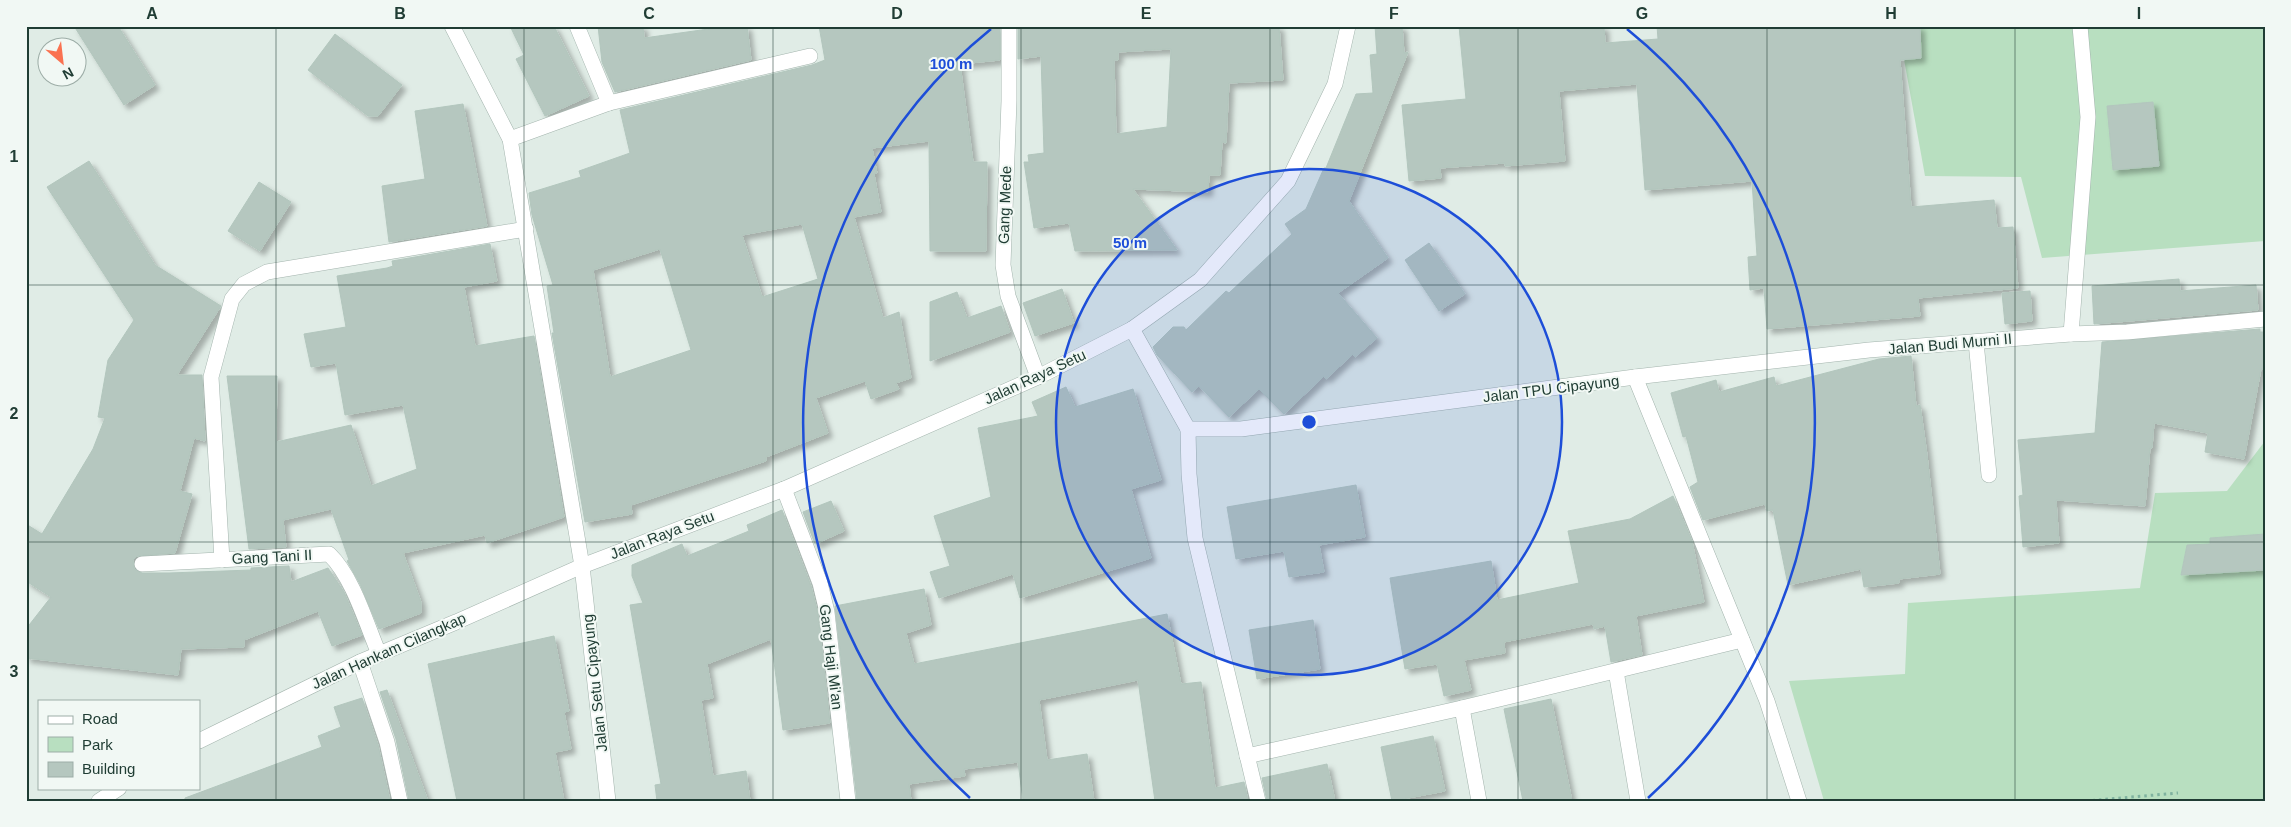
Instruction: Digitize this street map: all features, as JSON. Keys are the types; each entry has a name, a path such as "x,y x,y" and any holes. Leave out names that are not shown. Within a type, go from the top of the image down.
{"street":[{"name":"Jalan Setu Cipayung","path":"452,26 510,139 582,566 608,801"},
{"path":"577,26 609,103"},
{"name":"Gang Mede","path":"1010,26 1010,101 1003,265 1008,296 1038,377"},
{"name":"Jalan Raya Setu","path":"582,566 784,489 1038,377 1132,329 1200,280 1288,180 1335,84 1348,26"},
{"path":"2071,334 2088,117 2080,26"},
{"path":"510,139 609,103 810,56"},
{"path":"142,564 222,560 211,377 232,299 244,284 267,272 526,229"},
{"name":"Jalan Budi Murni II","path":"1635,377 1870,350 2071,334 2137,331 2265,318"},
{"path":"1132,329 1188,429 1189,474 1196,538 1258,801"},
{"path":"1976,342 1989,475"},
{"name":"Jalan TPU Cipayung","path":"1188,429 1241,429 1635,377 1767,700 1799,801"},
{"name":"Gang Haji Mi'an","path":"784,489 820,583 827,612 848,801"},
{"name":"Gang Tani II","path":"222,560 329,554 339,563 349,580 379,654"},
{"name":"Jalan Hankam Cilangkap","path":"200,741 360,662 582,566"},
{"path":"1246,756 1462,708 1742,640"},
{"path":"360,662 387,742 400,801"},
{"path":"1616,670 1638,801"},
{"path":"1462,708 1479,801"},
{"path":"99,801 116,790"}],"path":[{"path":"2086,801 2178,793"}],"green space":[{"path":"1898,26 2265,26 2265,241 2042,258 2021,177 1925,176"},
{"path":"2265,441 2265,801 1824,801 1789,681 1905,674 1908,603 2140,588 2155,493 2227,491"}],"building":[{"path":"74,26 118,26 155,85 124,105 88,48 88,38 82,38"},
{"path":"510,26 554,26 589,96 545,116 516,59 524,55"},
{"path":"598,26 643,26 644,38 730,26 747,26 751,60 615,92 602,62"},
{"path":"819,26 1000,26 1000,60 960,64 973,162 987,162 986,251 930,251 929,141 872,148 877,173 874,174 881,212 854,217 883,318 899,312 911,378 896,383 899,389 871,399 865,381 816,398 828,433 766,457 766,461 631,505 632,514 585,522 552,333 554,333 547,286 553,285 532,215 529,193 581,177 579,171 630,153 620,110 812,65 825,60","holes":["802,224 818,279 762,297 742,235","660,249 691,350 610,377 593,270"]},
{"path":"1018,26 1279,26 1283,80 1229,83 1226,143 1222,142 1220,175 1209,175 1208,192 1133,189 1177,250 1075,251 1069,223 1034,228 1024,162 1029,162 1028,155 1044,153 1041,56 1018,59","holes":["1171,49 1167,127 1116,134 1114,60 1118,60 1118,52"]},
{"path":"1375,26 1402,26 1404,53 1408,52 1349,201 1388,258 1338,293 1377,338 1355,357 1353,354 1326,379 1324,376 1284,414 1259,389 1229,417 1199,386 1192,392 1157,355 1153,347 1173,327 1184,327 1186,330 1226,291 1229,293 1292,234 1285,224 1306,209 1324,168 1326,168 1356,94 1373,93 1370,55 1377,54"},
{"path":"1459,26 1493,26 1493,29 1522,26 1604,26 1605,43 1658,39 1657,26 1920,26 1921,58 1900,60 1911,207 1994,200 1997,228 2013,227 2018,288 1918,298 1920,316 1767,329 1764,288 1750,290 1748,257 1757,256 1752,181 1645,190 1637,84 1559,91 1565,161 1505,166 1505,163 1440,168 1441,178 1409,181 1402,105 1466,99"},
{"path":"335,34 402,85 378,116 368,116 308,70"},
{"path":"2153,102 2159,166 2113,170 2107,106"},
{"path":"463,104 487,226 389,242 382,186 425,179 415,111"},
{"path":"89,161 155,265 221,306 177,375 202,375 205,441 194,438 180,491 192,494 175,553 137,556 133,560 134,569 142,573 169,573 251,570 251,568 289,566 291,582 328,568 344,592 362,635 332,646 318,611 244,640 244,647 181,649 178,675 26,658 26,629 51,597 26,581 26,524 42,534 93,449 105,418 98,417 108,360 134,320 47,187"},
{"path":"259,182 291,202 260,251 228,231"},
{"path":"1429,243 1465,294 1439,311 1405,260"},
{"path":"490,244 497,281 464,287 475,346 534,336 564,517 487,543 485,535 403,553 421,602 421,613 379,629 360,584 347,561 349,560 331,509 283,520 286,547 249,549 227,376 277,376 276,442 351,425 371,486 417,469 403,405 345,415 336,363 311,367 304,334 346,327 337,276 387,268 393,266 392,261"},
{"path":"2179,279 2180,291 2256,285 2258,310 2094,324 2092,286"},
{"path":"1062,289 1074,323 1035,336 1023,303"},
{"path":"2030,291 2032,321 2005,324 2002,293"},
{"path":"957,292 967,318 1001,306 1010,332 930,361 930,302"},
{"path":"2260,329 2260,332 2265,332 2265,370 2261,369 2244,459 2205,452 2208,433 2154,423 2145,506 2056,500 2059,543 2023,547 2019,496 2023,495 2018,440 2095,433 2102,342"},
{"path":"1911,356 1916,406 1920,405 1927,455 1940,574 1899,579 1899,583 1864,587 1861,569 1788,585 1773,510 1767,511 1765,504 1703,520 1690,487 1698,482 1686,436 1683,437 1671,393 1716,380 1719,392 1774,377 1776,386 1879,359"},
{"path":"1066,387 1075,407 1133,389 1161,480 1131,489 1151,558 1020,598 1013,574 939,598 930,572 950,566 934,516 991,497 978,428 1038,416 1032,402"},
{"path":"1356,485 1365,537 1319,545 1324,572 1289,577 1284,551 1236,559 1227,507"},
{"path":"1673,496 1692,541 1704,602 1636,616 1642,655 1611,662 1605,626 1594,629 1593,624 1504,642 1505,653 1464,660 1471,690 1444,696 1437,664 1405,669 1390,578 1491,561 1497,600 1579,583 1568,531 1630,519"},
{"path":"831,501 844,531 815,544 803,512"},
{"path":"782,510 811,586 818,614 830,723 783,730 771,639 707,664 713,698 701,700 713,776 746,771 750,801 657,801 655,785 661,784 630,605 643,603 632,576 632,565 682,544 687,556 749,531 747,525"},
{"path":"2265,534 2265,570 2181,575 2187,545 2210,544 2210,538"},
{"path":"924,589 931,625 906,633 914,664 1167,614 1181,684 1201,682 1215,788 1244,782 1248,801 1155,801 1138,680 1039,700 1047,760 1087,754 1094,801 1023,801 1018,762 964,769 965,776 909,784 911,801 857,801 835,606"},
{"path":"1313,620 1320,669 1257,679 1249,630"},
{"path":"554,636 569,711 564,712 571,749 555,752 564,801 457,801 428,664"},
{"path":"387,690 428,801 409,801 396,739 380,692"},
{"path":"362,698 378,745 390,801 185,801 185,798 322,747 318,736 341,727 334,707"},
{"path":"1551,699 1572,801 1523,801 1504,709"},
{"path":"1433,736 1445,791 1392,801 1381,747"},
{"path":"1327,764 1335,801 1267,801 1262,778"}]}
